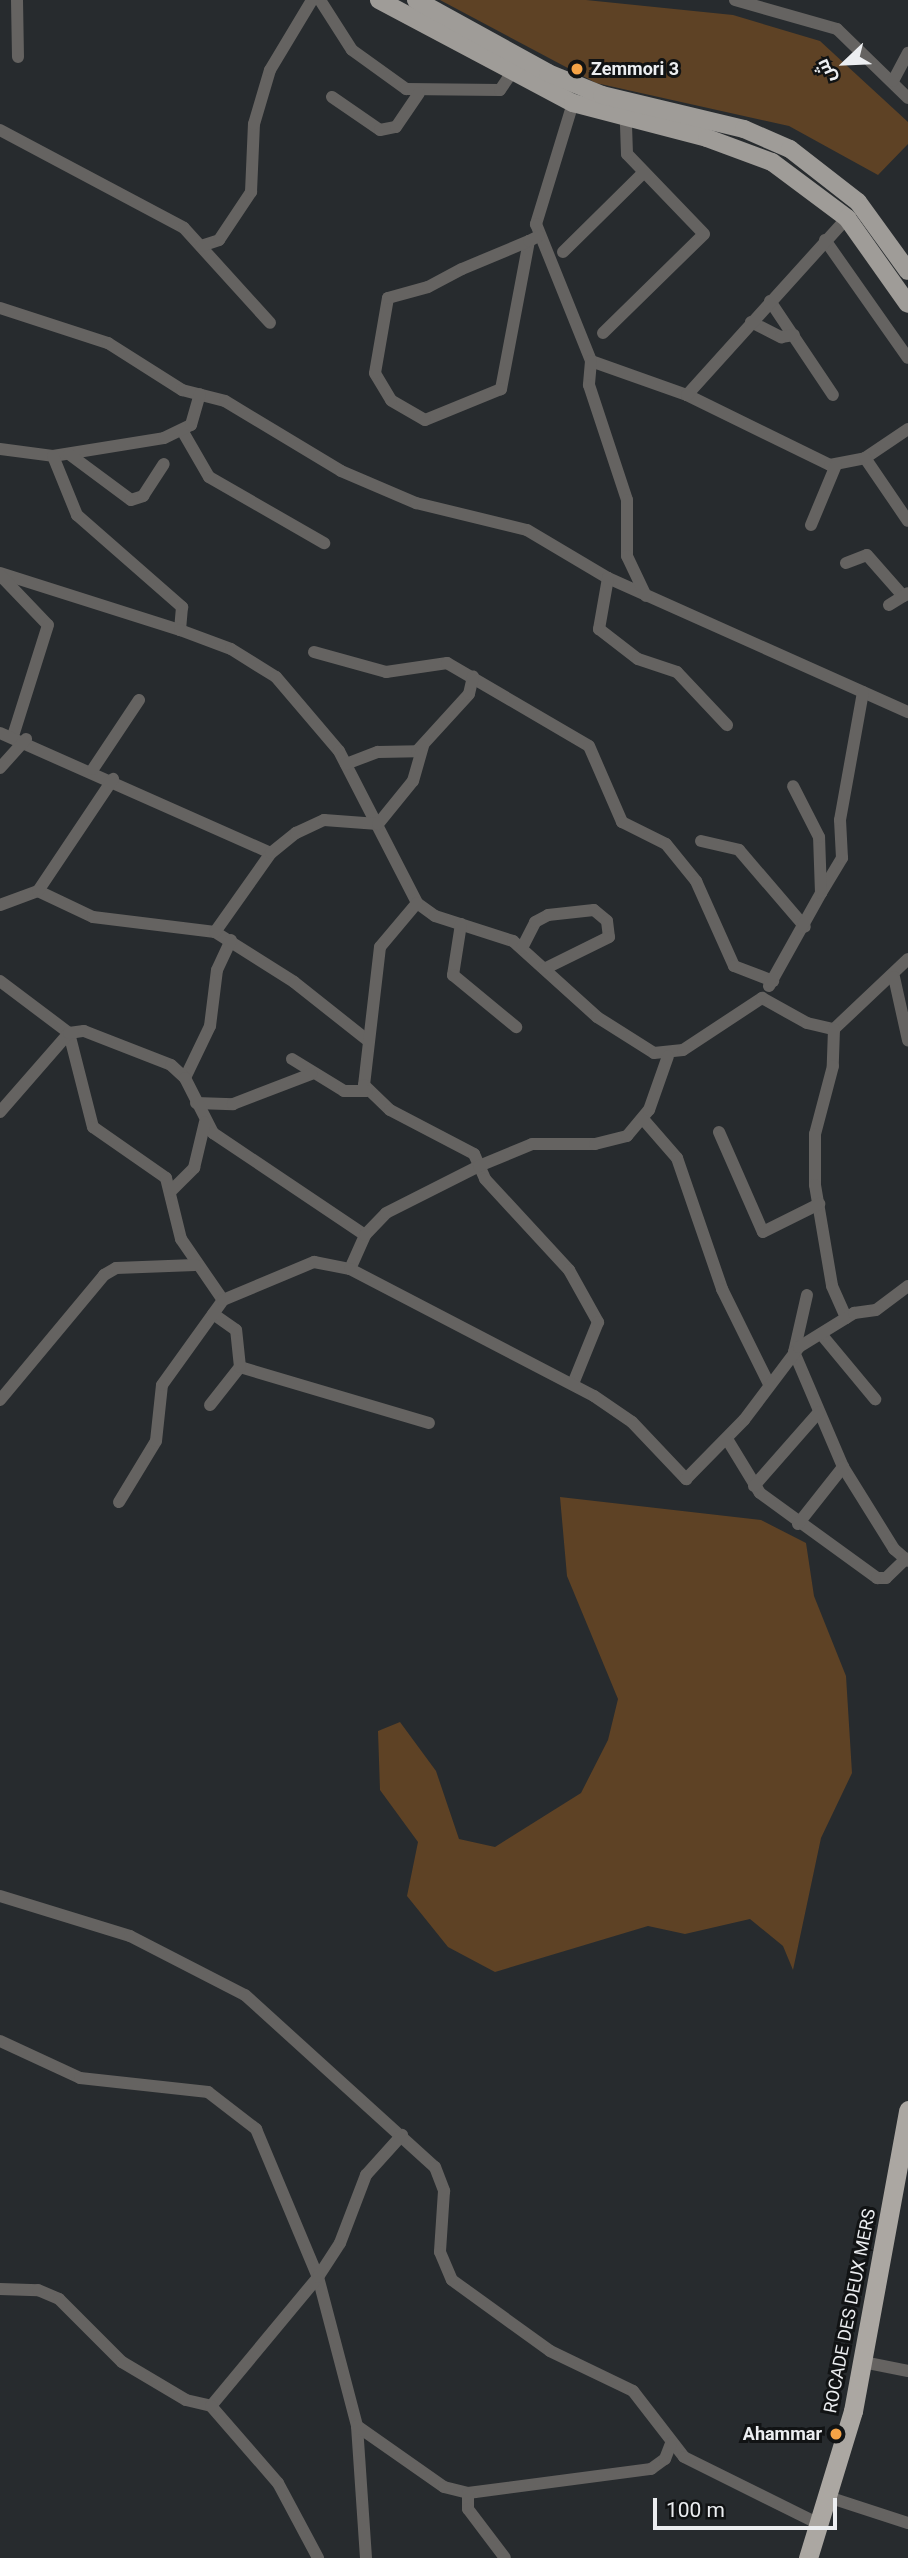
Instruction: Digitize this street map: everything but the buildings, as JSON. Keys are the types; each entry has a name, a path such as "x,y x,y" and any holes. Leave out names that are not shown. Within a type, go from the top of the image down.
{"highway":[{"name":"ROCADE DES DEUX MERS","path":"808,2558 828,2497 863,2362 908,2110"}],"main road":[{"path":"379,0 510,75 573,103 746,149 802,180 847,218 908,304"},
{"path":"416,0 558,78 744,129 790,149 858,202 908,271"}],"street":[{"path":"17,0 18,57"},
{"path":"201,246 219,240 251,192 254,124 270,70 312,0"},
{"path":"320,0 352,50 419,93 500,90 510,75"},
{"path":"735,0 794,14 837,29 908,97"},
{"path":"794,14 795,0"},
{"path":"893,82 908,53"},
{"path":"332,97 380,131 396,127 419,93"},
{"path":"534,238 428,287 388,298 375,373 391,400 425,420 501,389 534,238 538,210 573,103"},
{"path":"603,333 703,238 701,226 643,173 624,147 626,119"},
{"path":"0,130 170,218 201,246 270,323"},
{"path":"563,252 643,173"},
{"path":"687,395 847,218"},
{"path":"534,238 592,360 589,385 627,500 627,556 646,596"},
{"path":"825,240 908,358"},
{"path":"770,301 833,396"},
{"path":"0,307 108,343 182,390 225,401 341,471 416,503 527,530 608,578 908,712"},
{"path":"751,322 781,337 794,335"},
{"path":"592,360 687,395 836,465 865,458 908,429"},
{"path":"183,432 200,394"},
{"path":"0,449 53,457 183,432"},
{"path":"183,432 209,477 324,542"},
{"path":"69,454 131,499 143,496 163,464"},
{"path":"53,457 77,515 182,607 180,630"},
{"path":"865,458 908,522"},
{"path":"811,525 836,465"},
{"path":"846,563 872,558 905,594 889,605"},
{"path":"0,574 180,630 230,649 275,677 346,764 417,903 460,925 522,948 597,1017 668,1056"},
{"path":"0,574 48,625 13,736 0,768"},
{"path":"608,578 599,629 638,659 677,672 727,725"},
{"path":"314,652 368,670 447,663 589,746 622,822 666,844 696,881 734,966 773,981"},
{"path":"346,764 378,752 411,755 469,694 473,676"},
{"path":"350,1269 365,1236 386,1213 479,1166 531,1144 612,1143 643,1119 668,1056 762,998 805,926 821,893 840,866 840,820 863,692"},
{"path":"93,769 139,700"},
{"path":"13,736 93,769 271,852"},
{"path":"378,824 413,781 423,745"},
{"path":"0,905 38,891 113,779"},
{"path":"793,786 820,837 821,893"},
{"path":"215,932 271,852 324,820 378,824"},
{"path":"701,841 739,850 805,926"},
{"path":"38,891 93,917 215,932 231,940 366,1039"},
{"path":"367,1091 361,1074 380,947 417,903"},
{"path":"522,948 535,922 548,915 594,910 607,920 608,937 544,969"},
{"path":"460,925 453,975 516,1027"},
{"path":"185,1078 210,1026 217,970 231,940"},
{"path":"846,1318 832,1286 819,1204 815,1134 832,1066 834,1029 894,977 908,959"},
{"path":"894,977 908,1040"},
{"path":"0,981 69,1033 93,1127 162,1175 171,1191 181,1239 195,1265 223,1300"},
{"path":"762,998 834,1029"},
{"path":"0,1112 69,1033 83,1031 146,1054 185,1078 205,1122 365,1236"},
{"path":"292,1059 311,1074 344,1091 367,1091 414,1124 474,1154 479,1166 555,1251 595,1314 597,1327 573,1384"},
{"path":"196,1103 233,1104 311,1074"},
{"path":"643,1119 677,1158 722,1289 769,1384"},
{"path":"171,1191 194,1168 205,1122"},
{"path":"719,1132 763,1232 819,1204"},
{"path":"119,1502 156,1441 162,1385 223,1300 314,1262 350,1269 573,1384 632,1422 683,1479 727,1439 794,1353 846,1318 876,1310 908,1286"},
{"path":"0,1400 104,1275 116,1268 195,1265"},
{"path":"727,1439 754,1486 798,1524 877,1578 886,1578 907,1560 843,1467 794,1353 807,1295"},
{"path":"210,1405 240,1367 236,1330 214,1314"},
{"path":"821,1334 875,1399"},
{"path":"240,1367 429,1423"},
{"path":"754,1486 819,1412"},
{"path":"798,1524 843,1467"},
{"path":"0,1896 130,1936 228,1983 402,2135 442,2183 440,2252 452,2280 550,2351 633,2391 671,2443 694,2463 820,2524"},
{"path":"0,2042 80,2078 187,2086 225,2101 264,2142 318,2277 357,2426 366,2558"},
{"path":"211,2406 318,2277 340,2243 366,2175 402,2135"},
{"path":"0,2289 38,2290 59,2299 122,2362 186,2400 211,2406 278,2483 318,2558"},
{"path":"863,2362 908,2371"},
{"path":"357,2426 444,2487 468,2493 651,2469 665,2459 671,2443"},
{"path":"468,2493 468,2509 505,2558"},
{"path":"828,2497 908,2523"}],"shaded area":[{"path":"440,0 586,0 733,15 820,41 908,122 908,144 878,175 789,126 596,83"},
{"path":"560,1497 761,1520 806,1543 814,1596 846,1676 852,1773 821,1838 793,1970 783,1946 750,1919 685,1934 648,1926 495,1972 448,1947 407,1896 418,1842 380,1790 378,1731 400,1722 436,1771 459,1839 495,1847 581,1793 608,1740 618,1699 567,1576"}],"place":[{"name":"Zemmori 3","path":"577,69"},
{"name":"Ahammar","path":"836,2434"}]}
